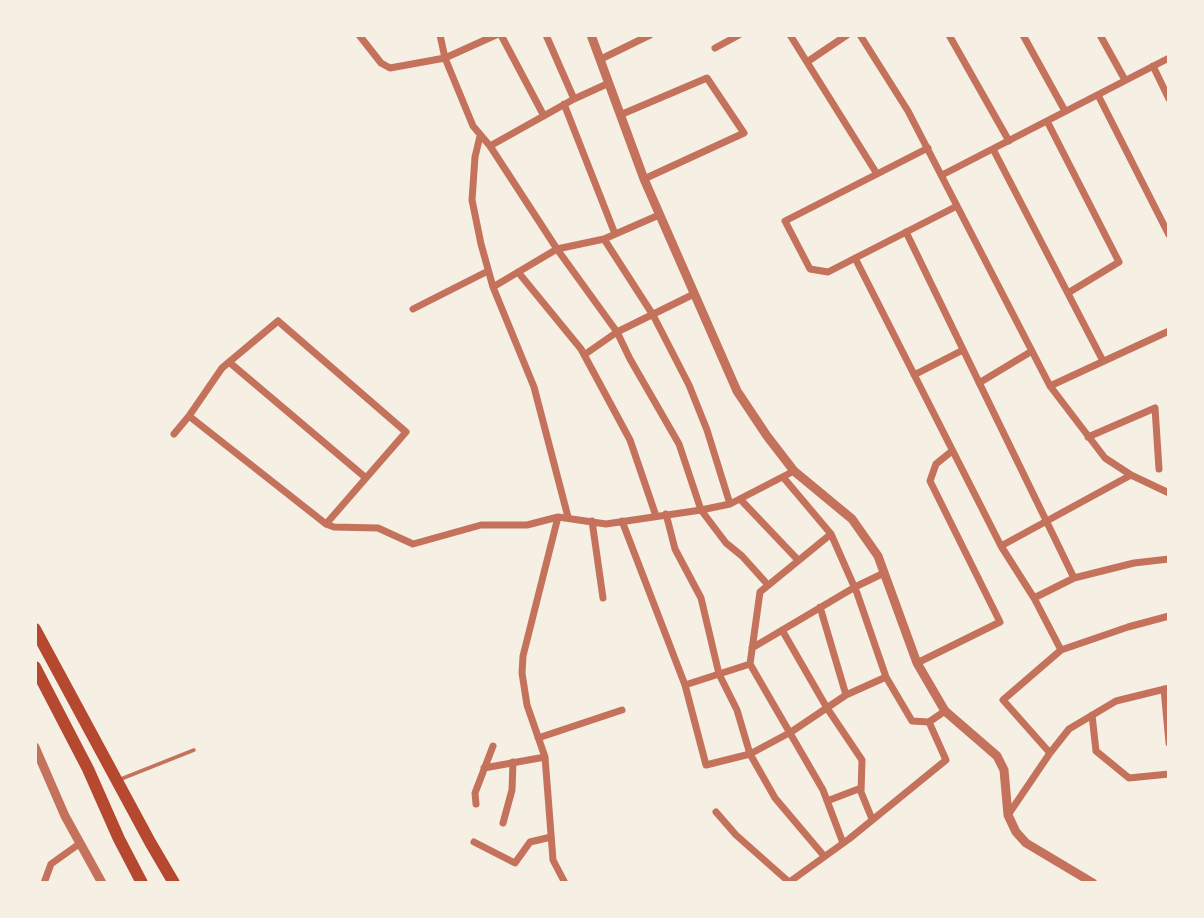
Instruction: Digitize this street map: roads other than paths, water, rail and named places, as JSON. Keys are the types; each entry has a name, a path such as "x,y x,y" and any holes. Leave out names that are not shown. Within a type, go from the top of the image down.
{"highway":[{"path":"35,629 174,883"},
{"path":"35,667 88,769 142,883"}],"street":[{"path":"359,35 381,63 390,68 445,58 498,35 544,116"},
{"path":"440,35 445,58 460,97 480,136 490,146 557,249 617,332 679,444 701,510 726,543 768,584"},
{"path":"546,35 574,99"},
{"path":"591,35 644,179 737,391 794,471 852,519 878,556 917,663 945,711 997,755 1004,770 1008,815 1016,832 1026,843 1093,883"},
{"path":"601,59 650,35"},
{"path":"715,48 739,35"},
{"path":"790,35 877,174"},
{"path":"807,62 847,35"},
{"path":"860,35 908,111 1050,386 1105,458 1131,475 1169,493"},
{"path":"949,35 1009,141"},
{"path":"1023,35 1065,111"},
{"path":"1100,35 1125,80"},
{"path":"942,175 1169,58"},
{"path":"1153,66 1169,99"},
{"path":"620,115 707,78 744,133 644,179"},
{"path":"490,146 564,104 609,83"},
{"path":"1098,94 1169,235"},
{"path":"564,104 615,234"},
{"path":"1047,121 1119,262 1068,293"},
{"path":"480,136 475,158 472,200 488,271 534,387 568,517"},
{"path":"928,148 785,221 810,269 828,272 957,206"},
{"path":"993,149 1103,361"},
{"path":"493,287 557,249 604,239 659,215"},
{"path":"906,232 1074,578"},
{"path":"604,239 653,315 689,386 707,430 730,503"},
{"path":"855,258 952,451 1061,650"},
{"path":"413,309 488,271"},
{"path":"518,272 584,355 630,440 656,516"},
{"path":"584,355 617,332 694,294"},
{"path":"174,434 222,368 278,321 406,432 326,524"},
{"path":"1050,386 1169,331"},
{"path":"914,375 963,350"},
{"path":"979,383 1032,351"},
{"path":"229,362 366,478"},
{"path":"1088,437 1155,408 1159,469"},
{"path":"189,416 326,524 334,527 378,527 414,544 481,525 527,525 558,517 606,524 701,510 740,499 794,471"},
{"path":"917,663 1000,622 930,481 936,464 952,451"},
{"path":"1002,545 1131,475"},
{"path":"783,477 831,534 855,587 886,677 912,722 929,722 945,711"},
{"path":"740,499 798,560"},
{"path":"666,514 675,549 701,598 719,674 737,710 750,754 775,798 824,856"},
{"path":"558,517 523,656 522,673 527,705 545,757 553,860 565,883"},
{"path":"592,521 603,598"},
{"path":"622,521 685,685 706,765 750,754 791,732 846,695 886,677"},
{"path":"831,534 760,592 750,664 791,732 827,801 843,843"},
{"path":"1034,598 1074,578 1134,563 1169,559"},
{"path":"752,648 855,587 884,573"},
{"path":"820,607 846,695"},
{"path":"1050,753 1003,700 1061,650 1128,627 1169,617"},
{"path":"782,630 827,708 862,760 861,788 872,819"},
{"path":"685,685 750,664"},
{"path":"1008,815 1069,729 1116,701 1167,688 1169,743"},
{"path":"538,738 622,710"},
{"path":"1092,715 1096,751 1129,778 1169,774"},
{"path":"716,812 736,835 788,883 843,843 946,760 929,722"},
{"path":"476,804 475,793 494,746"},
{"path":"35,747 79,844 102,883"},
{"path":"484,768 545,757"},
{"path":"503,823 512,790 513,762"},
{"path":"827,801 861,788"},
{"path":"474,842 516,863 530,842 551,837"},
{"path":"44,883 51,864 79,844"}],"lane":[{"path":"117,780 194,750"}]}
